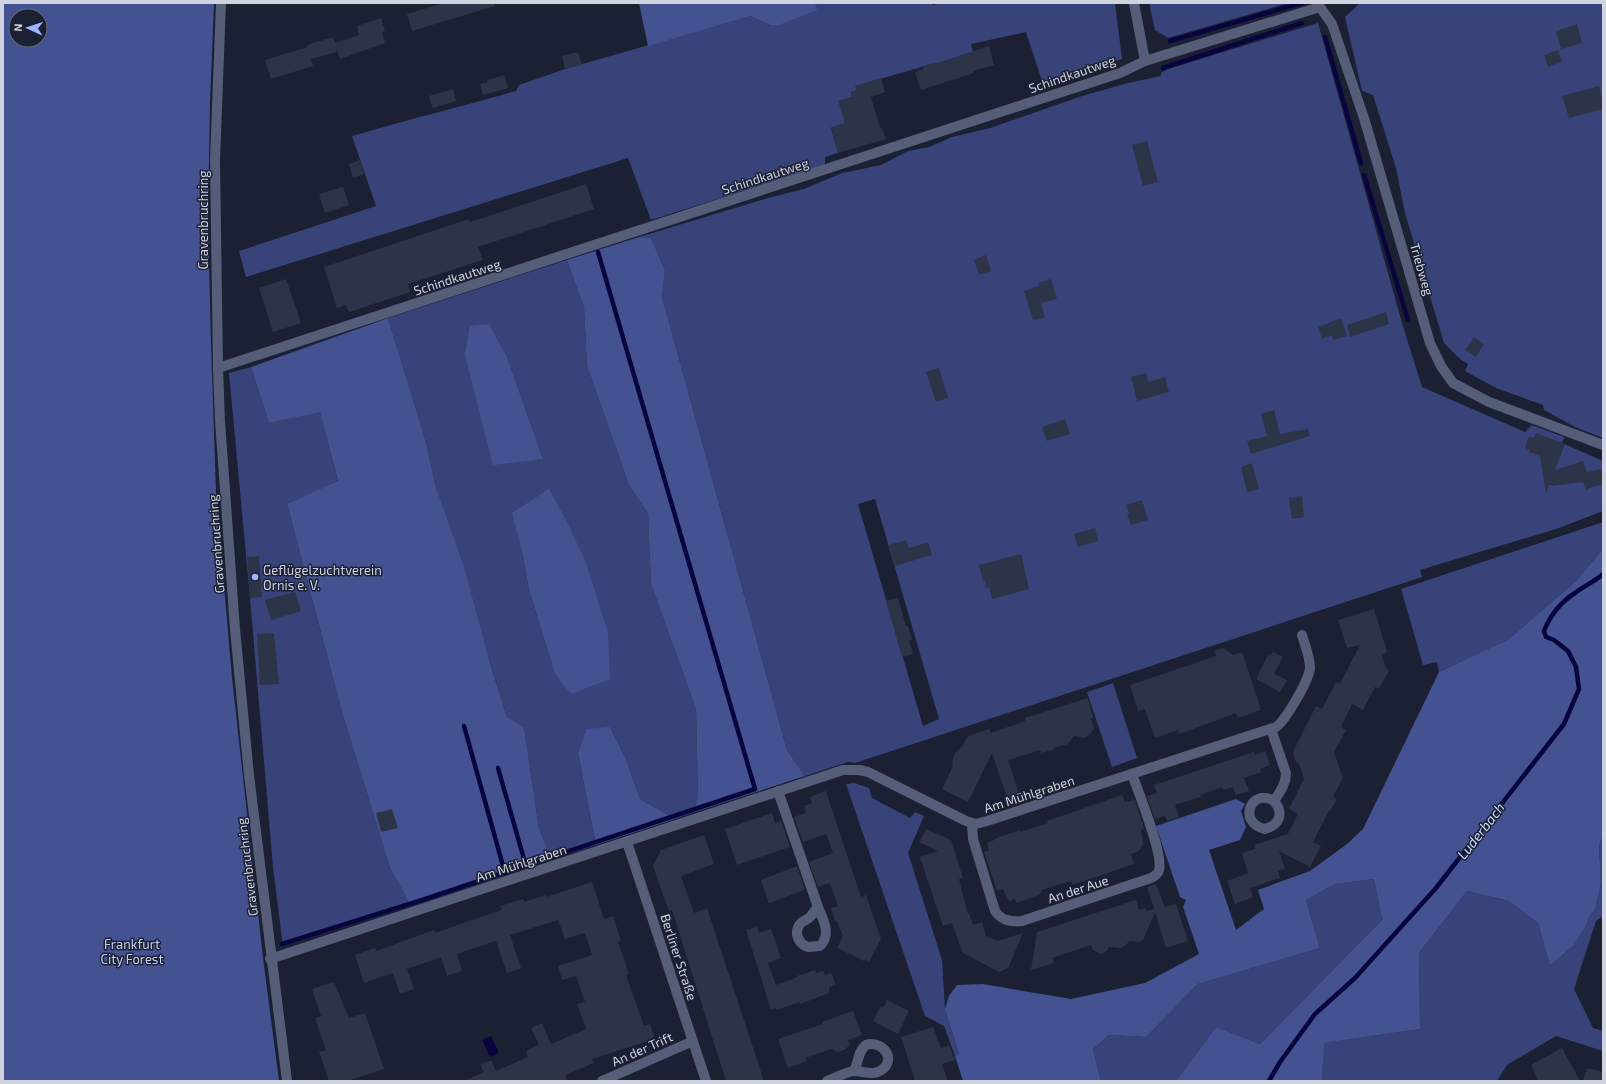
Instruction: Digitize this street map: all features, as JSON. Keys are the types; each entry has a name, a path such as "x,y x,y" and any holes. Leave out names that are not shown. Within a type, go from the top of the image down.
{"street":[{"name":"Gravenbruchring","path":"221,3 215,160 218,368 235,629 249,775 270,959 274,976 287,1081"},
{"path":"1134,3 1145,61"},
{"name":"Schindkautweg","path":"218,368 1105,78 1120,73 1145,61 1320,7"},
{"name":"Triebweg","path":"1320,7 1332,24 1364,118 1430,343 1441,366 1453,383 1489,402 1603,445"},
{"name":"Am Mühlgraben","path":"270,959 843,770 868,772 972,824 987,822 1280,725 1288,715 1309,674 1308,656 1302,635"},
{"path":"1271,729 1286,773 1283,788 1274,801"},
{"name":"An der Aue","path":"972,824 973,839 995,911 998,916 1005,920 1013,922 1022,921 1151,878 1156,875 1159,869 1159,854 1132,774"},
{"path":"778,791 818,907"},
{"name":"Berliner Straße","path":"627,842 706,1081"},
{"name":"An der Trift","path":"602,1081 693,1040"},
{"path":"828,1081 854,1071"}],"shaded area":[{"path":"815,3 931,3 933,5 940,3 1115,3 1122,59 1043,84 1026,32 971,44 973,52 856,86 857,90 851,92 852,97 839,101 845,123 831,128 838,153 825,157 825,164 823,166 651,220 628,158 246,277 239,251 376,206 352,136 516,91 519,85 565,69 750,16 770,25 816,10"},
{"path":"1149,3 1288,3 1168,38 1155,30"},
{"path":"1360,3 1603,3 1603,438 1575,427 1544,410 1543,405 1496,388 1465,371 1468,364 1460,359 1444,343 1405,213 1396,168 1373,95 1362,91 1345,17"},
{"path":"1318,23 1402,323 1422,387 1525,432 1532,425 1564,437 1562,443 1603,461 1603,511 1556,529 1420,570 1422,577 855,763 848,762 805,776 787,750 662,297 665,270 651,238 639,237 768,198 804,189 842,173 881,165 908,151 929,147 952,137 990,128 1082,96 1128,83 1161,76 1161,73 1168,69","holes":["875,499 939,719 923,726 858,504"]},
{"path":"567,260 584,308 587,366 629,485 648,514 651,584 696,709 698,798 692,813 675,819 640,799 626,759 610,727 578,753 596,845 552,859 539,829 524,727 507,717 436,488 426,442 388,318","holes":["489,325 507,357 543,459 470,327","522,551 555,674 529,590"]},
{"path":"251,367 269,423 320,411 338,482 287,504 342,712 390,868 411,906 283,946 273,867 229,373"},
{"path":"1603,522 1603,549 1576,581 1509,639 1439,672 1437,662 1423,665 1401,589"},
{"path":"1113,683 1137,758 1112,767 1087,692"},
{"path":"854,783 869,788 872,798 910,818 915,812 924,816 908,853 942,960 945,1009 959,1054 955,1056 944,1026 925,1016 846,784"},
{"path":"1603,833 1603,916 1596,921 1574,989 1593,1028 1603,1031 1603,1051 1556,1036 1507,1065 1497,1081 1322,1081 1323,1043 1420,1029 1419,953 1467,891 1509,901 1538,923 1550,966 1574,945 1586,926 1590,915 1595,910 1601,883 1599,847"},
{"path":"1374,879 1382,920 1260,1044 1216,1027 1176,1081 1101,1081 1093,1049 1109,1035 1146,1037 1198,984 1320,948 1306,900 1335,884"},
{"path":"491,1036 499,1053 490,1057 482,1040"}],"green space":[{"name":"Frankfurt City Forest","path":"3,3 214,3 210,102 208,223 216,493 232,678 263,958 279,1081 3,1081"},
{"path":"639,3 815,3 817,10 779,25 770,25 750,16 648,46"},
{"path":"639,237 651,238 665,270 662,297 787,750 805,776 692,813 698,798 696,709 651,584 648,514 629,485 587,366 584,308 567,260"},
{"path":"388,318 426,442 436,488 464,567 490,663 507,717 524,727 539,829 552,859 411,906 390,868 342,712 287,504 338,481 320,412 269,423 251,367"},
{"path":"489,324 507,357 543,459 493,465 465,355 470,326"},
{"path":"549,489 567,522 586,563 608,633 610,679 571,694 555,674 529,590 522,551 512,513"},
{"path":"1603,549 1603,833 1599,847 1601,883 1595,910 1590,915 1586,926 1574,945 1550,966 1538,923 1509,901 1467,891 1419,953 1420,1029 1324,1043 1322,1081 1176,1081 1216,1027 1260,1044 1382,920 1374,879 1335,884 1306,900 1320,948 1198,984 1146,1037 1109,1035 1093,1049 1101,1081 963,1081 955,1056 959,1054 945,1009 949,996 957,985 983,984 1071,999 1145,983 1199,954 1183,907 1186,900 1180,897 1156,826 1236,799 1245,804 1241,811 1246,827 1240,840 1209,850 1236,930 1264,909 1258,890 1310,871 1347,844 1363,829 1439,672 1509,639 1576,581"},
{"path":"610,727 626,759 640,799 675,819 596,845 578,753 587,729"}],"building":[{"path":"444,3 494,3 495,6 412,31 407,14"},
{"path":"381,18 385,31 382,32 385,43 340,59 336,47 337,52 311,59 313,66 271,79 265,60 308,47 307,45 333,37 335,43 359,35 357,26"},
{"path":"1577,24 1582,43 1561,49 1556,31"},
{"path":"989,46 994,65 921,90 915,72 924,69 923,67"},
{"path":"1558,50 1562,62 1548,67 1544,55"},
{"path":"578,52 582,65 565,69 562,56"},
{"path":"504,75 508,88 483,95 480,84 488,82 487,80"},
{"path":"881,78 885,92 871,97 880,128 882,128 886,139 838,153 831,127 845,123 838,101 852,97 851,92 857,90 855,86"},
{"path":"1599,86 1603,109 1569,118 1562,96"},
{"path":"453,89 456,101 433,108 429,96"},
{"path":"1147,141 1158,182 1143,186 1132,145"},
{"path":"360,160 364,174 353,178 349,164"},
{"path":"586,184 594,209 478,247 483,260 408,284 410,292 349,312 346,305 337,308 324,267 469,219 470,222"},
{"path":"343,187 349,205 325,213 319,194"},
{"path":"986,255 991,271 979,275 974,260"},
{"path":"286,279 301,323 273,332 259,288"},
{"path":"1051,279 1057,299 1041,303 1045,318 1033,320 1024,291 1039,286 1038,283"},
{"path":"1386,312 1389,324 1350,337 1347,325"},
{"path":"1341,318 1347,336 1333,340 1332,335 1322,339 1318,327"},
{"path":"1474,337 1484,344 1476,357 1465,350"},
{"path":"939,368 948,398 936,402 926,372"},
{"path":"1146,373 1148,382 1165,377 1169,392 1137,401 1131,377"},
{"path":"1274,410 1280,434 1308,429 1310,436 1251,454 1247,441 1267,436 1261,414"},
{"path":"1065,419 1070,434 1047,441 1042,427"},
{"path":"1536,433 1565,444 1555,470 1583,461 1587,472 1603,469 1603,485 1595,486 1586,490 1583,482 1552,486 1549,485 1546,493 1540,456 1529,452 1530,450 1525,448 1529,436 1534,438"},
{"path":"1252,463 1259,489 1247,492 1241,467"},
{"path":"1302,496 1304,517 1292,519 1289,498"},
{"path":"1142,500 1148,520 1131,525 1127,514 1129,513 1126,505"},
{"path":"1095,528 1098,541 1078,547 1074,534"},
{"path":"906,540 909,548 928,542 932,555 895,566 889,545"},
{"path":"1021,554 1029,589 992,599 989,587 986,588 985,581 983,581 979,565"},
{"name":"Geflügelzuchtverein Ornis e. V.","path":"259,556 262,597 250,598 247,557"},
{"path":"295,592 301,611 271,620 265,600"},
{"path":"898,598 906,626 908,626 912,640 909,641 913,654 902,657 886,601"},
{"path":"1374,609 1387,651 1382,656 1386,668 1389,670 1379,689 1375,687 1363,710 1352,704 1341,727 1346,730 1334,752 1343,778 1333,797 1337,799 1331,810 1330,809 1313,842 1321,846 1310,867 1279,851 1285,869 1278,871 1280,878 1250,888 1253,897 1235,904 1227,881 1248,873 1242,853 1255,849 1254,845 1288,834 1298,814 1289,809 1304,779 1299,763 1297,764 1293,752 1316,706 1322,709 1336,682 1340,684 1360,645 1347,648 1338,620"},
{"path":"274,633 279,684 260,685 257,634"},
{"path":"1223,648 1233,655 1242,652 1261,710 1238,718 1236,713 1179,734 1178,730 1155,738 1145,709 1138,711 1130,685 1216,656 1214,651"},
{"path":"1273,652 1283,657 1274,674 1287,680 1280,692 1256,679 1268,655 1270,656"},
{"path":"1088,698 1094,729 1088,736 1085,738 1074,736 1068,744 1054,748 1055,749 1041,753 1040,750 1008,760 1020,796 1008,800 992,753 968,802 942,789 953,766 953,758 956,752 962,747 968,736 989,729 991,733 1025,721 1025,718"},
{"path":"1265,751 1270,765 1260,769 1261,772 1244,778 1249,791 1236,795 1233,787 1223,790 1222,787 1200,795 1201,797 1175,805 1179,817 1167,821 1165,816 1155,819 1147,796 1157,793 1154,785 1254,752 1255,755"},
{"path":"826,791 861,897 866,895 881,939 869,962 837,948 843,936 837,921 835,921 831,908 838,906 830,883 818,887 809,862 833,853 826,834 803,842 794,817 806,813 804,806 812,803 810,797"},
{"path":"1122,795 1125,802 1135,800 1144,829 1141,830 1143,844 1139,851 1131,854 1134,864 1072,885 1071,881 1054,886 1042,890 1039,895 1016,903 1015,899 1009,901 1003,889 997,891 984,852 989,850 987,843 1020,830 1020,832 1048,823 1047,821"},
{"path":"392,809 398,828 381,832 376,813"},
{"path":"772,813 775,823 781,821 790,847 737,865 725,829"},
{"path":"926,829 951,840 963,878 959,879 968,914 969,913 973,925 982,922 986,936 998,941 1023,933 1008,968 999,972 963,953 952,923 943,926 920,857 938,851 919,842"},
{"path":"704,835 714,864 681,876 694,913 707,908 764,1081 726,1081 672,910 669,911 653,866 661,850"},
{"path":"797,866 805,890 769,903 761,880"},
{"path":"592,882 604,919 613,916 621,941 618,942 629,974 626,975 644,1026 650,1024 654,1037 648,1039 648,1041 592,1059 594,1063 565,1075 567,1081 464,1081 484,1072 480,1065 491,1060 496,1071 528,1057 526,1051 539,1045 531,1028 542,1023 551,1044 586,1029 577,1004 585,1002 576,976 562,980 558,966 592,955 585,933 565,939 558,920 510,935 521,968 507,973 496,941 457,954 462,971 447,976 441,957 407,969 414,989 400,994 393,973 364,983 355,955 375,948 376,951 434,930 435,933 502,910 500,906 523,899 524,902 546,895 546,897"},
{"path":"1156,884 1165,907 1176,904 1188,941 1166,948 1155,912 1143,940 1140,942 1130,941 1122,948 1109,947 1106,952 1101,954 1093,950 1091,945 1052,958 1054,963 1031,970 1037,932 1136,900 1139,910 1145,908 1146,911 1154,909 1147,887"},
{"path":"757,927 759,933 771,929 781,958 768,963 776,985 815,970 816,973 823,971 825,975 831,973 836,985 829,987 829,993 800,1004 800,1002 777,1010 776,1008 771,1010 746,930"},
{"path":"334,982 349,1018 365,1013 384,1069 348,1081 329,1081 319,1052 326,1050 315,1018 321,1016 312,989"},
{"path":"887,1000 909,1011 898,1034 873,1021 881,1006 884,1007"},
{"path":"853,1011 862,1035 848,1040 850,1045 844,1050 838,1052 832,1049 805,1058 807,1061 788,1068 778,1039 823,1024 822,1022"},
{"path":"933,1027 941,1048 949,1045 955,1060 942,1064 948,1081 915,1081 901,1037"},
{"path":"1562,1048 1580,1081 1538,1081 1531,1065"},
{"path":"1587,1068 1603,1072 1603,1081 1583,1081"}],"waterway":[{"path":"1170,41 1302,3"},
{"path":"1163,68 1302,23"},
{"path":"1325,37 1361,163"},
{"path":"1364,175 1408,320"},
{"path":"282,944 419,901 755,789 598,252"},
{"name":"Luderbach","path":"1269,1081 1280,1062 1315,1014 1355,978 1436,888 1564,724 1579,689 1576,667 1568,651 1554,640 1546,637 1544,631 1549,620 1565,601 1603,574"},
{"path":"464,726 505,873"},
{"path":"498,768 526,866"}],"place":[{"name":"Geflügelzuchtverein Ornis e. V.","path":"255,577"}]}
